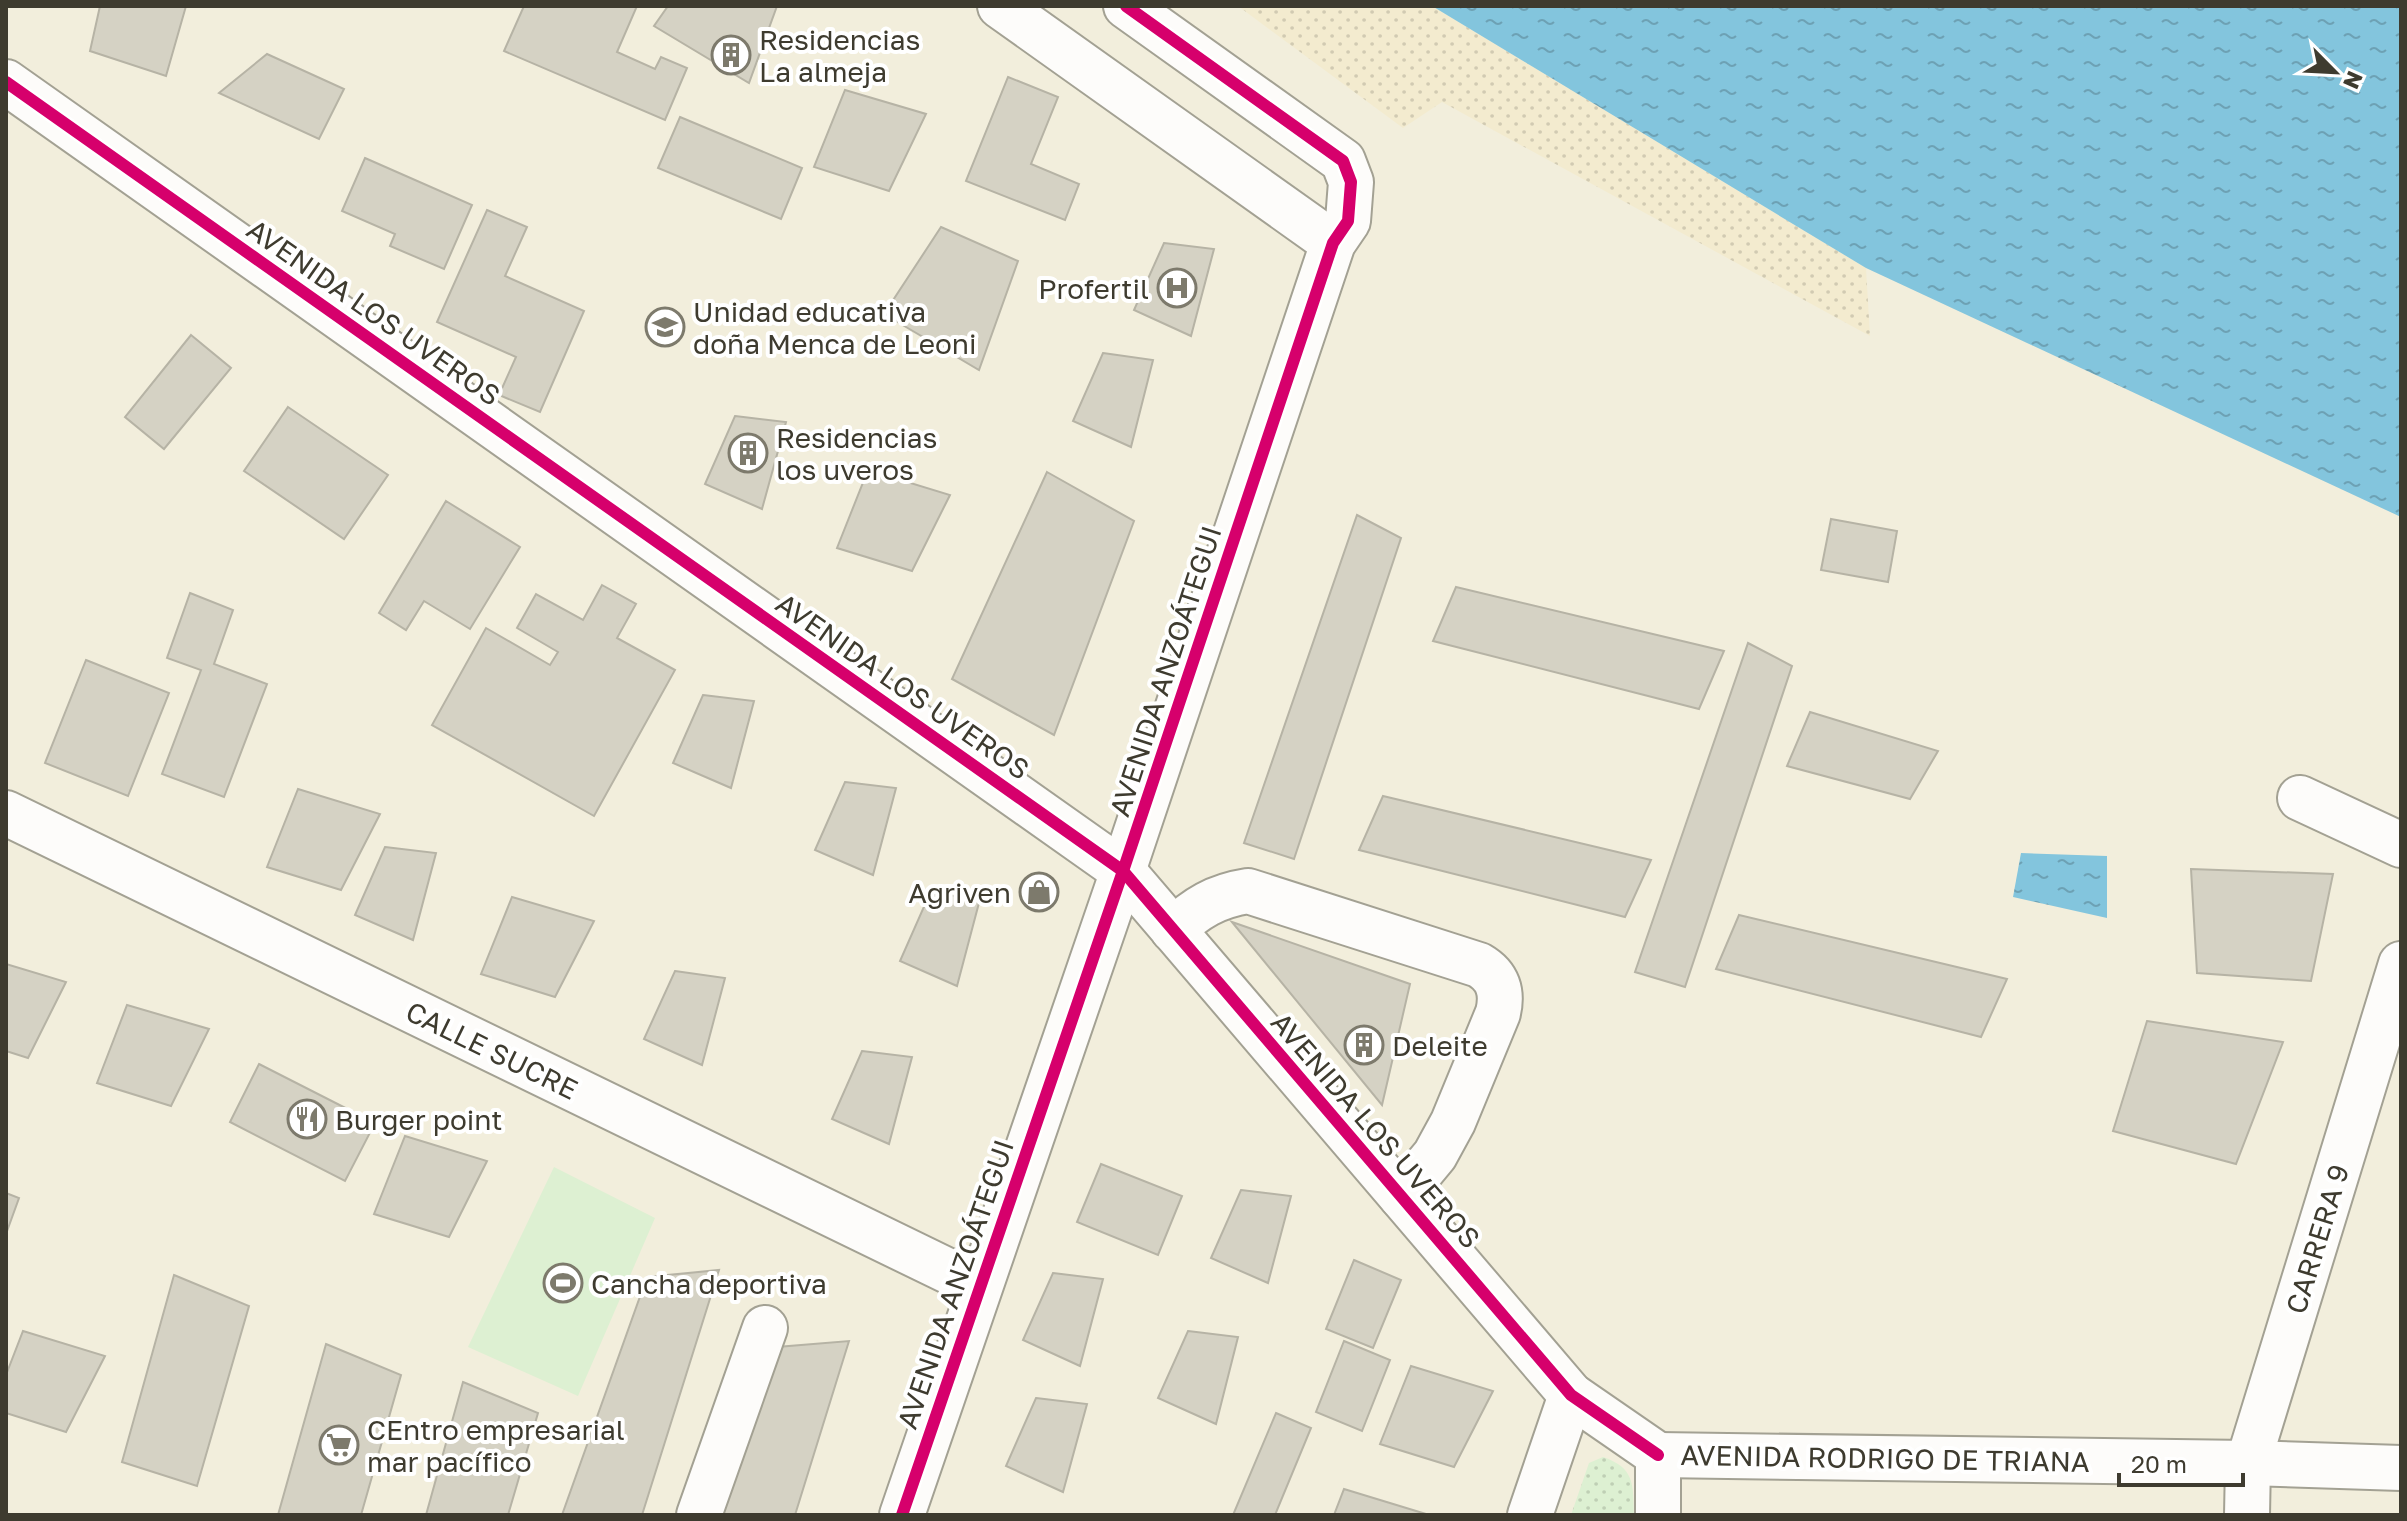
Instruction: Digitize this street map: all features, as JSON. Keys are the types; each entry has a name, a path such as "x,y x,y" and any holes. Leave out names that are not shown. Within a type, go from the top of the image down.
{"street":[{"path":"1000,6 1333,243"},
{"name":"AVENIDA ANZOÁTEGUI","path":"902,1515 1123,871 1333,243 1348,221 1351,182 1343,161 1126,6"},
{"name":"AVENIDA LOS UVEROS","path":"6,82 1123,871 1571,1395 1658,1455"},
{"path":"2300,798 2401,845"},
{"name":"CALLE SUCRE","path":"6,813 979,1286"},
{"path":"1173,930 1190,913 1210,901 1248,891 1479,965 1494,978 1501,1000 1498,1013 1453,1122 1435,1155 1401,1196"},
{"name":"CARRERA 9","path":"2247,1515 2248,1463 2401,964"},
{"path":"699,1515 765,1328"},
{"path":"1530,1515 1571,1395"},
{"path":"1658,1455 1658,1515"},
{"name":"AVENIDA RODRIGO DE TRIANA","path":"1658,1455 2401,1468"}],"green space":[{"name":"Cancha deportiva","path":"554,1167 655,1218 578,1396 468,1347"},
{"path":"1603,1457 1627,1472 1632,1486 1634,1515 1571,1515 1589,1463"}],"sand":[{"path":"1238,6 1432,6 1866,268 1870,336 1442,102 1403,128"}],"water":[{"path":"1432,6 2401,6 2401,517 1866,268"},
{"path":"2021,853 2107,856 2107,918 2013,897"}],"building":[{"path":"100,6 186,6 166,76 90,51"},
{"path":"524,6 637,6 617,52 655,69 661,57 687,68 665,120 504,51"},
{"name":"Residencias La almeja","path":"668,6 777,6 749,83 654,26"},
{"path":"267,54 344,89 319,139 219,93"},
{"path":"1008,77 1058,97 1031,164 1079,184 1065,220 966,181"},
{"path":"845,90 926,114 889,191 814,167"},
{"path":"680,117 802,168 781,219 658,168"},
{"path":"365,158 472,205 444,269 390,246 395,234 342,211"},
{"path":"487,210 527,227 505,276 584,311 540,412 499,395 516,357 437,322"},
{"path":"941,227 1018,261 979,370 884,314"},
{"path":"1164,243 1214,249 1191,336 1134,310"},
{"path":"191,335 231,368 164,449 125,417"},
{"path":"1103,353 1153,360 1131,447 1073,421"},
{"path":"288,407 388,475 344,539 244,471"},
{"name":"Residencias los uveros","path":"735,416 786,422 762,509 705,484"},
{"path":"868,470 950,495 912,571 837,548"},
{"path":"1047,472 1134,521 1054,735 952,679"},
{"path":"446,501 520,547 470,629 424,601 406,630 379,613"},
{"path":"1357,515 1401,538 1294,859 1244,843"},
{"path":"1831,519 1897,531 1888,582 1821,570"},
{"path":"602,585 636,604 617,638 675,670 594,816 432,725 486,628 550,665 558,652 517,628 536,594 583,620"},
{"path":"1456,587 1724,651 1699,709 1433,641"},
{"path":"190,593 233,610 214,664 267,684 224,797 162,774 201,670 167,658"},
{"path":"1748,643 1792,666 1685,987 1635,972"},
{"path":"86,660 169,693 128,796 45,763"},
{"path":"703,695 754,701 731,788 673,763"},
{"path":"1810,712 1938,751 1910,799 1787,766"},
{"path":"845,782 896,788 873,875 815,850"},
{"path":"298,789 380,814 341,890 267,867"},
{"path":"1383,796 1651,860 1625,917 1359,850"},
{"path":"385,847 436,853 413,940 355,915"},
{"path":"2191,869 2333,874 2311,981 2197,973"},
{"path":"930,893 980,899 957,986 900,961"},
{"path":"512,897 594,921 555,997 481,974"},
{"path":"1739,915 2007,979 1981,1037 1716,969"},
{"name":"Deleite","path":"1232,922 1410,984 1382,1105"},
{"path":"6,964 66,982 28,1058 6,1051"},
{"path":"675,971 725,978 702,1065 644,1039"},
{"path":"127,1005 209,1029 171,1106 97,1083"},
{"path":"2147,1021 2283,1042 2236,1164 2113,1131"},
{"path":"862,1051 912,1057 889,1144 832,1119"},
{"path":"259,1064 375,1123 345,1181 230,1122"},
{"path":"405,1136 487,1161 449,1237 374,1214"},
{"path":"1101,1164 1182,1196 1158,1255 1077,1222"},
{"path":"1241,1190 1291,1196 1268,1283 1211,1258"},
{"path":"6,1193 19,1198 6,1234"},
{"path":"1354,1260 1401,1280 1373,1348 1326,1329"},
{"path":"719,1270 642,1515 562,1515 647,1277"},
{"path":"1053,1273 1103,1279 1080,1366 1023,1340"},
{"path":"174,1275 249,1306 197,1486 122,1462"},
{"path":"23,1331 105,1356 66,1432 6,1413 6,1375"},
{"path":"1188,1331 1238,1337 1216,1424 1158,1398"},
{"path":"849,1341 795,1515 717,1515 777,1347"},
{"path":"1344,1341 1390,1360 1362,1431 1316,1412"},
{"name":"CEntro empresarial mar pacífico","path":"326,1344 401,1375 361,1515 278,1515"},
{"path":"1411,1366 1493,1391 1454,1467 1380,1444"},
{"path":"463,1382 538,1413 508,1515 426,1515"},
{"path":"1036,1398 1087,1404 1063,1492 1006,1466"},
{"path":"1276,1413 1311,1428 1275,1515 1233,1515"},
{"path":"1344,1489 1426,1514 1334,1515"}],"cycle path":[{"path":"902,1515 1123,871 1333,243 1348,221 1351,182 1343,161 1126,6"},
{"path":"6,82 1123,871 1571,1395 1658,1455"}],"place":[{"name":"Residencias La almeja","path":"731,55"},
{"name":"Profertil","path":"1177,288"},
{"name":"Unidad educativa doña Menca de Leoni","path":"665,327"},
{"name":"Residencias los uveros","path":"748,453"},
{"name":"Agriven","path":"1039,892"},
{"name":"Deleite","path":"1364,1045"},
{"name":"Burger point","path":"307,1119"},
{"name":"Cancha deportiva","path":"563,1283"},
{"name":"CEntro empresarial mar pacífico","path":"339,1445"}]}
